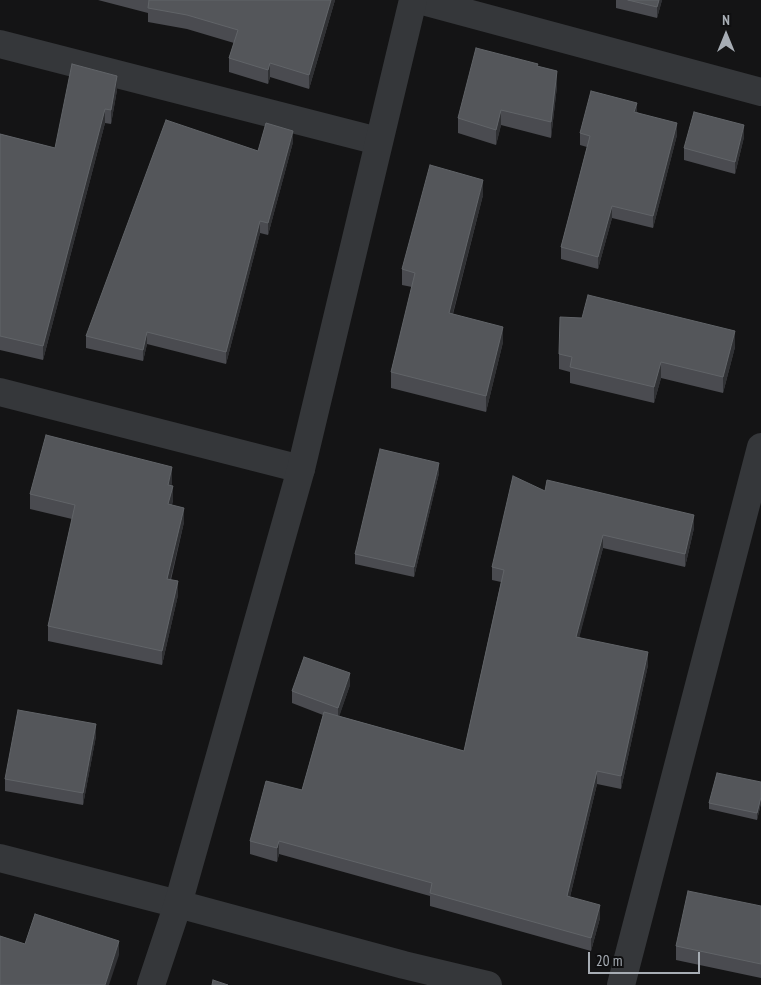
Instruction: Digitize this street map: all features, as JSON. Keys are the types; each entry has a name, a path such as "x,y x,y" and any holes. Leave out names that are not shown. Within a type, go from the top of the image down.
{"street":[{"path":"151,985 178,904 302,469 378,141 413,0"},
{"path":"419,0 761,92"},
{"path":"0,44 378,141"},
{"path":"0,392 302,469"},
{"path":"621,985 761,447"},
{"path":"0,858 404,965 488,985"}],"building":[{"path":"149,0 331,0 309,75 270,63 268,70 229,58 238,30 187,15 148,8"},
{"path":"628,0 659,0 657,7"},
{"path":"476,48 538,64 537,66 557,71 551,122 501,110 496,130 458,118"},
{"path":"72,64 117,76 111,110 105,109 43,346 0,336 0,134 55,148"},
{"path":"591,91 637,103 634,112 677,123 653,216 612,206 598,257 561,247 590,136 580,133"},
{"path":"694,112 744,125 735,162 684,148"},
{"path":"166,120 258,151 266,123 293,131 268,223 260,221 226,352 147,332 143,350 86,336"},
{"path":"430,165 483,180 449,313 503,327 486,396 391,372 415,273 402,269"},
{"path":"588,295 735,331 723,377 661,362 654,387 570,367 572,357 559,354 560,317 582,318"},
{"path":"46,435 172,467 168,485 173,486 168,504 184,508 167,579 178,581 162,651 48,626 75,505 30,494"},
{"path":"380,449 439,463 414,567 355,554"},
{"path":"513,476 545,491 547,480 694,515 685,554 603,535 576,637 648,652 621,776 597,771 567,896 600,905 591,938 430,893 432,883 279,841 277,848 250,841 266,781 302,790 324,712 464,751 504,570 492,567"},
{"path":"304,657 350,673 338,708 292,691"},
{"path":"18,710 96,724 83,793 5,779"},
{"path":"717,773 761,782 761,797 757,813 709,803"},
{"path":"688,891 761,906 761,964 676,946"},
{"path":"35,914 119,941 105,985 0,985 0,936 25,944"},
{"path":"213,980 228,985 212,985"}]}
